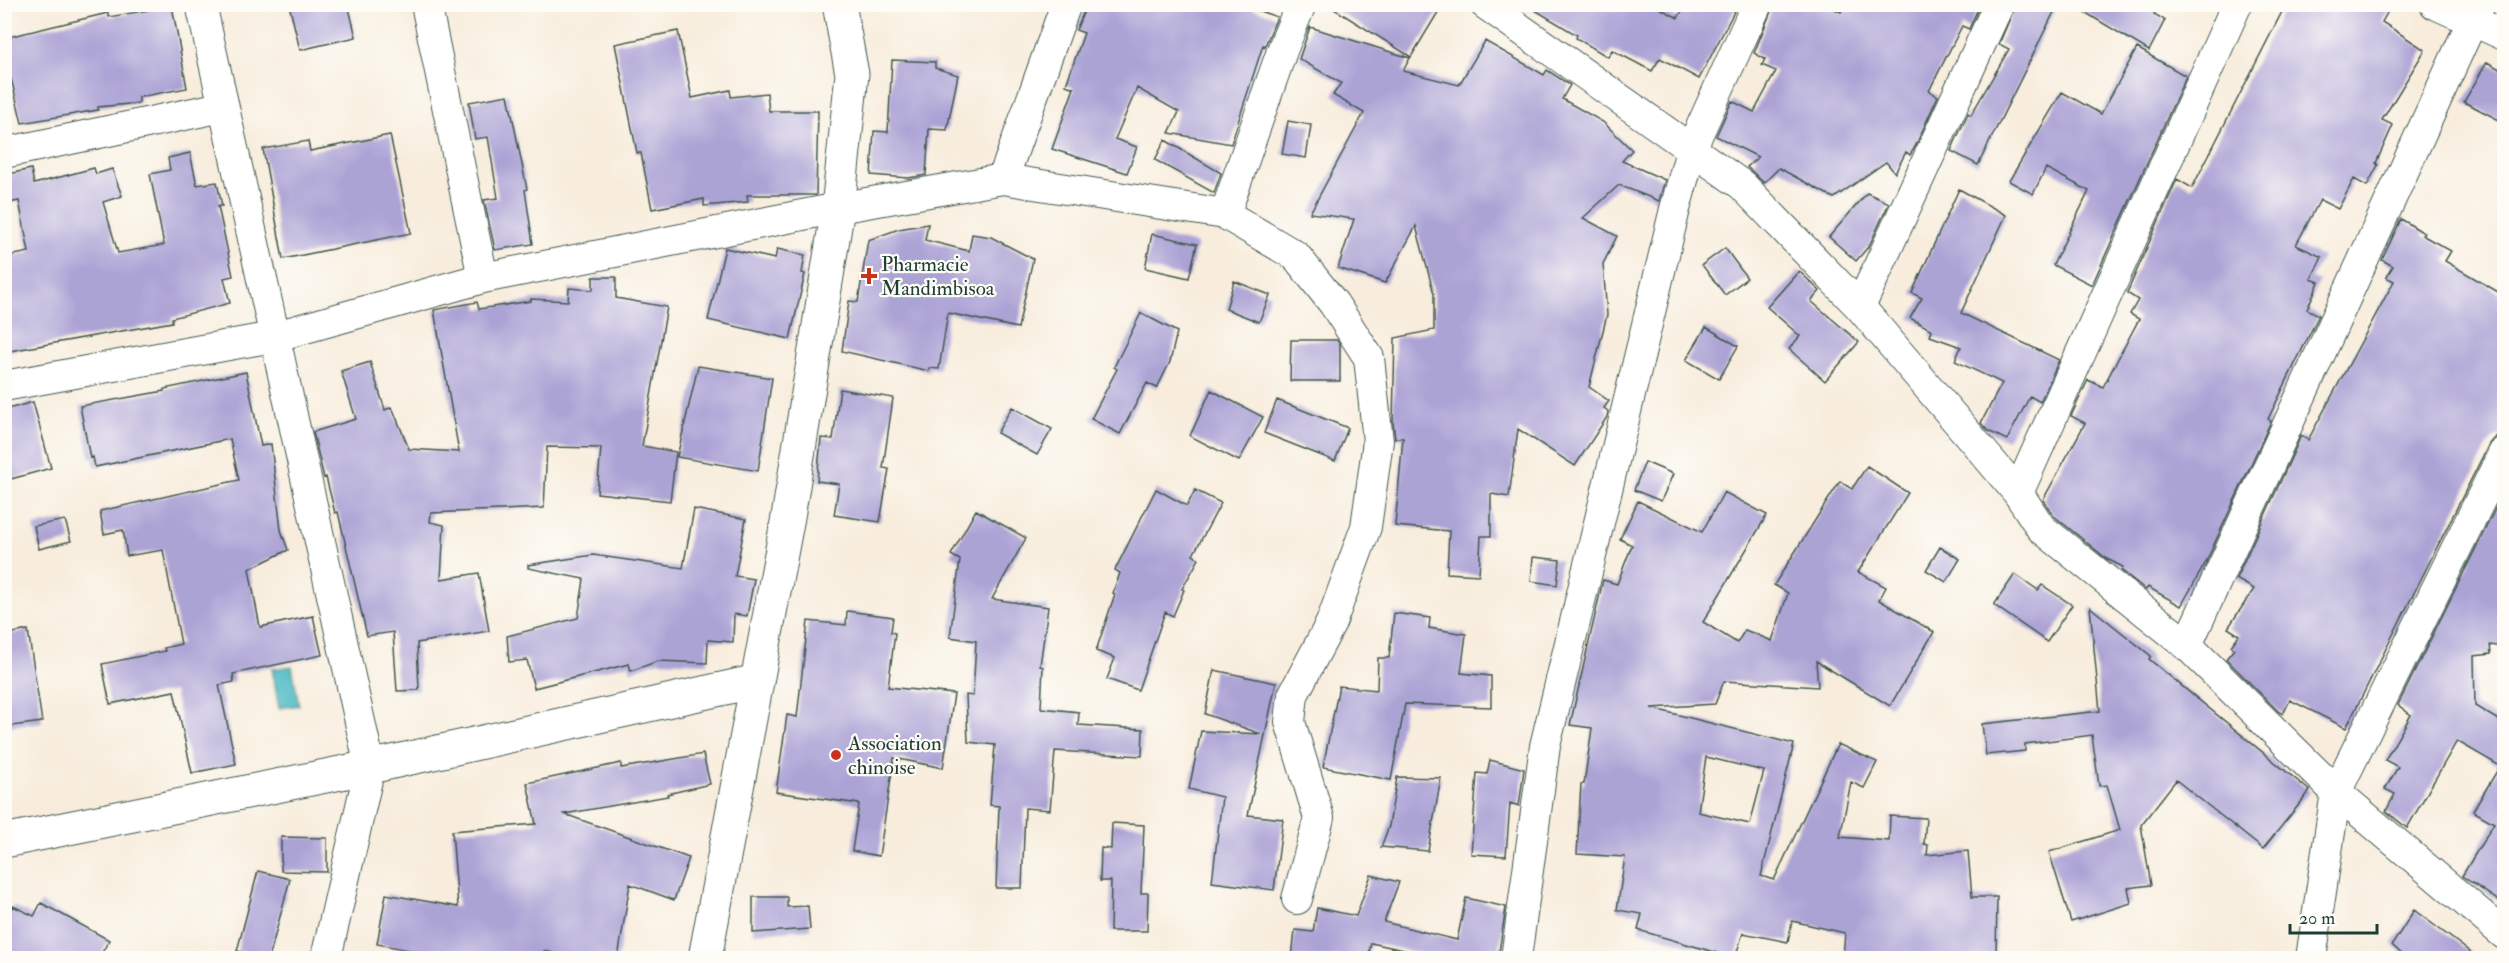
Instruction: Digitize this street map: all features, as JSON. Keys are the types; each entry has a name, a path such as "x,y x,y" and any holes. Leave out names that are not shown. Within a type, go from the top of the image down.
{"street":[{"path":"201,4 370,768 326,958"},
{"path":"426,4 483,278"},
{"path":"705,958 788,517 838,208 852,74 839,4"},
{"path":"1003,179 1066,4"},
{"path":"1225,214 1283,48 1301,4"},
{"path":"1485,4 1515,14 1742,185 1860,307 2018,493 2041,528 2187,645 2336,792 2505,934"},
{"path":"1516,958 1545,746 1692,147 1757,4"},
{"path":"1860,307 1999,4"},
{"path":"2018,493 2237,4"},
{"path":"2435,4 2476,13 2505,35"},
{"path":"2187,645 2476,13"},
{"path":"4,153 222,107"},
{"path":"4,386 273,337 483,278 838,208 1003,179 1225,214 1296,256 1334,304 1369,358 1378,441 1366,527 1331,623 1293,695 1290,722 1319,818 1297,899"},
{"path":"2311,958 2336,792 2505,452"},
{"path":"4,841 370,768 757,681"}],"water":[{"path":"292,666 299,705 279,708 272,669"}],"building":[{"path":"289,4 348,4 356,37 300,50"},
{"path":"1087,4 1239,4 1277,17 1265,46 1263,45 1231,144 1169,133 1179,112 1137,88 1115,139 1137,147 1127,173 1052,149 1074,88 1066,85 1084,33 1076,30"},
{"path":"1326,4 1443,4 1411,57"},
{"path":"1525,4 1652,4 1678,18 1686,4 1738,4 1699,79 1660,58 1652,71 1612,50 1608,57 1576,38 1577,35"},
{"path":"1774,4 1824,4 1841,12 1845,4 1980,4 1969,29 1962,26 1929,91 1938,96 1915,147 1910,155 1906,152 1895,173 1886,162 1834,198 1779,168 1764,183 1747,167 1758,157 1716,136 1732,101 1754,112 1776,71 1762,65 1765,59 1754,53"},
{"path":"2016,4 2058,4 1978,165 1951,151 1968,113 1971,115 2009,49 1999,44"},
{"path":"2071,4 2160,4 2154,14 2165,20 2149,51"},
{"path":"2286,4 2392,4 2382,22 2425,50 2382,120 2393,125 2376,163 2378,165 2367,186 2354,179 2338,209 2320,200 2296,245 2322,257 2311,279 2319,282 2307,309 2319,315 2268,419 2271,421 2206,562 2181,606 2148,587 2146,590 2121,570 2123,567 2107,559 2054,516 2043,500 2085,423 2071,416 2088,380 2103,387 2139,319 2130,314 2138,300 2127,293 2177,179 2192,188"},
{"path":"172,6 187,88 139,97 139,103 98,107 98,110 22,123 4,50 4,38 108,13 109,17"},
{"path":"1310,27 1410,58 1403,71 1459,85 1485,41 1544,75 1547,70 1570,85 1562,99 1603,122 1632,150 1622,161 1665,180 1659,201 1619,185 1583,218 1617,236 1603,264 1607,315 1589,387 1609,401 1604,408 1608,411 1607,417 1575,466 1518,429 1509,497 1491,494 1491,536 1481,536 1479,575 1447,573 1449,531 1395,526 1403,438 1395,438 1393,422 1395,338 1434,330 1434,294 1416,226 1385,283 1338,268 1354,219 1310,213 1364,113 1333,95 1341,83 1299,59"},
{"path":"678,31 692,98 730,90 731,97 767,93 769,111 818,111 816,195 747,195 748,202 704,206 704,199 652,209 641,153 637,153 615,44"},
{"path":"2137,48 2186,76 2092,285 2053,265 2089,191 2046,168 2033,194 2009,181 2062,92 2101,114"},
{"path":"892,60 935,62 935,68 958,75 947,130 929,129 926,175 908,178 871,175 874,131 888,132"},
{"path":"2487,62 2505,72 2505,123 2464,102"},
{"path":"508,95 527,189 525,190 533,244 495,250 484,200 498,198 488,137 475,139 469,102"},
{"path":"1288,121 1311,125 1306,158 1282,154"},
{"path":"390,135 411,233 283,259 263,149 308,141 310,151"},
{"path":"1165,140 1221,173 1214,193 1155,160"},
{"path":"190,153 197,185 217,182 222,206 218,206 233,276 224,278 230,303 172,318 172,322 4,352 4,257 29,252 19,201 4,204 4,175 31,169 34,184 94,168 96,174 112,169 122,196 103,202 118,253 164,245 150,174 170,170 168,158"},
{"path":"1959,189 2006,215 1961,313 2059,360 2040,402 2030,396 2007,440 1988,431 1981,423 2002,383 1955,361 1961,347 1930,336 1932,330 1910,318 1922,298 1912,293"},
{"path":"1867,193 1889,203 1869,246 1856,261 1829,237"},
{"path":"2401,219 2424,233 2422,235 2451,251 2445,261 2505,296 2505,435 2495,437 2489,444 2346,728 2290,700 2283,714 2279,712 2226,659 2234,649 2231,646 2239,635 2228,628 2254,589 2236,579 2301,436 2308,440 2394,281 2386,277 2393,266 2382,260"},
{"path":"928,224 925,240 969,251 972,234 991,237 1033,259 1018,328 948,313 939,369 929,368 929,371 842,351 849,301 858,302 868,240 899,229"},
{"path":"1152,234 1197,244 1189,278 1145,268"},
{"path":"725,248 775,259 777,249 805,255 802,273 805,274 790,339 708,320"},
{"path":"1725,248 1747,278 1725,295 1702,265"},
{"path":"1799,271 1820,291 1811,301 1859,342 1825,381 1789,349 1800,336 1767,307"},
{"path":"593,277 616,277 616,298 667,307 642,446 676,452 670,501 597,493 601,448 547,447 544,508 431,513 430,522 444,525 441,579 479,573 489,631 417,643 419,690 397,691 393,632 367,636 338,512 335,513 326,477 324,478 313,432 356,419 341,371 370,362 385,410 392,407 409,449 459,452 434,310 477,302 479,309 531,301 531,299 568,301 569,288 593,290"},
{"path":"1234,281 1270,295 1259,322 1226,309"},
{"path":"1141,313 1177,332 1170,362 1157,388 1147,383 1120,434 1091,419 1117,369 1114,367"},
{"path":"1706,327 1738,346 1719,379 1686,360"},
{"path":"1291,340 1337,340 1340,345 1340,381 1290,381"},
{"path":"698,366 772,378 758,471 677,457"},
{"path":"246,372 261,446 271,444 281,530 288,550 249,569 260,627 313,616 322,655 233,674 234,682 219,685 236,764 192,773 174,691 110,704 102,664 165,651 164,648 181,644 163,550 127,556 123,530 104,534 100,511 239,480 230,439 95,467 93,457 90,458 80,406 164,391 164,389"},
{"path":"840,389 893,398 883,468 889,469 880,522 834,515 839,484 817,481 821,438 833,439"},
{"path":"1211,390 1263,417 1239,461 1190,436"},
{"path":"1277,400 1348,428 1335,461 1264,433"},
{"path":"33,402 51,468 11,479 4,455 4,442 10,441 4,410"},
{"path":"1012,407 1052,429 1037,455 997,433"},
{"path":"1645,462 1673,474 1661,501 1634,490"},
{"path":"1867,466 1908,493 1858,572 1886,587 1879,600 1934,632 1890,706 1816,661 1818,687 1724,681 1715,704 1651,708 1794,744 1761,876 1774,880 1838,744 1877,762 1864,788 1851,782 1840,837 1889,841 1890,816 1926,818 1924,844 1928,845 1927,855 1968,851 1972,897 1997,897 1996,956 1843,958 1845,933 1792,921 1788,942 1743,933 1735,958 1638,930 1642,914 1617,910 1625,857 1577,854 1581,784 1584,784 1592,728 1570,725 1603,580 1617,584 1632,545 1620,539 1638,501 1702,532 1724,492 1767,515 1703,622 1737,643 1745,630 1772,641 1788,593 1774,585 1840,481 1852,489","holes":["1706,757 1764,771 1750,824 1698,812"]},
{"path":"1156,489 1187,506 1195,490 1221,503 1193,555 1199,559 1182,589 1184,590 1173,616 1165,612 1138,690 1107,679 1115,658 1096,651 1120,573 1115,570"},
{"path":"2500,499 2505,501 2505,647 2490,645 2491,654 2474,656 2475,706 2505,724 2505,905 2462,876 2494,823 2473,811 2500,766 2457,741 2407,828 2386,811 2395,794 2385,789 2398,767 2385,760 2411,715 2398,705"},
{"path":"694,509 746,519 735,576 754,579 747,616 734,614 733,642 708,640 707,663 658,661 631,671 629,664 534,688 527,660 509,662 507,636 578,618 584,579 528,568 528,565 593,555 683,568"},
{"path":"976,510 1026,538 992,599 1048,607 1040,666 1043,667 1041,708 1079,712 1078,725 1143,729 1142,756 1055,751 1050,810 1025,808 1022,888 996,888 999,806 990,805 995,745 968,742 966,695 973,696 976,641 950,637 960,560 951,555"},
{"path":"65,520 71,541 39,549 34,526"},
{"path":"1940,547 1960,559 1946,582 1926,570"},
{"path":"1533,557 1560,560 1557,585 1531,581"},
{"path":"2015,574 2038,590 2042,585 2072,605 2047,642 1994,605"},
{"path":"2090,607 2151,656 2149,659 2310,791 2263,849 2176,780 2141,825 2151,885 2128,888 2131,903 2071,922 2049,852 2120,830 2107,785 2099,786 2092,735 2025,744 2025,751 1986,755 1982,724 2100,711"},
{"path":"847,611 893,617 891,632 895,633 888,687 954,694 943,768 894,758 879,856 852,851 859,804 776,792 787,715 797,717 808,621 846,625"},
{"path":"1394,613 1430,618 1429,628 1466,634 1461,673 1491,676 1491,707 1405,704 1391,780 1323,767 1339,686 1377,690 1378,658 1389,658"},
{"path":"28,630 42,722 4,727 4,635"},
{"path":"1214,670 1276,683 1248,815 1283,819 1274,890 1212,882 1222,797 1189,789 1201,731 1261,734 1205,714"},
{"path":"703,754 710,784 667,794 668,796 564,814 689,858 674,900 630,884 618,958 584,958 544,951 543,958 431,954 377,944 386,894 458,907 452,831 536,824 527,783 621,763 621,768"},
{"path":"1490,760 1524,769 1519,806 1510,803 1506,856 1471,854 1477,773 1487,774"},
{"path":"1397,777 1441,778 1428,851 1381,847 1389,826"},
{"path":"1112,823 1144,825 1141,893 1148,893 1147,931 1110,931 1111,881 1100,881 1101,848 1111,849"},
{"path":"281,837 327,838 327,872 281,871"},
{"path":"258,871 290,879 269,958 237,951"},
{"path":"1371,875 1399,882 1384,922 1457,940 1466,898 1506,907 1498,958 1441,958 1371,943 1368,958 1292,958 1295,930 1313,932 1317,908 1356,916"},
{"path":"753,897 787,897 787,907 808,906 810,929 753,933"},
{"path":"41,903 109,940 99,958 4,958 4,922 13,906 34,916"},
{"path":"2414,910 2478,958 2406,958 2392,945"}],"place":[{"name":"Pharmacie Mandimbisoa","path":"869,276"},
{"name":"Association chinoise","path":"836,755"}]}
